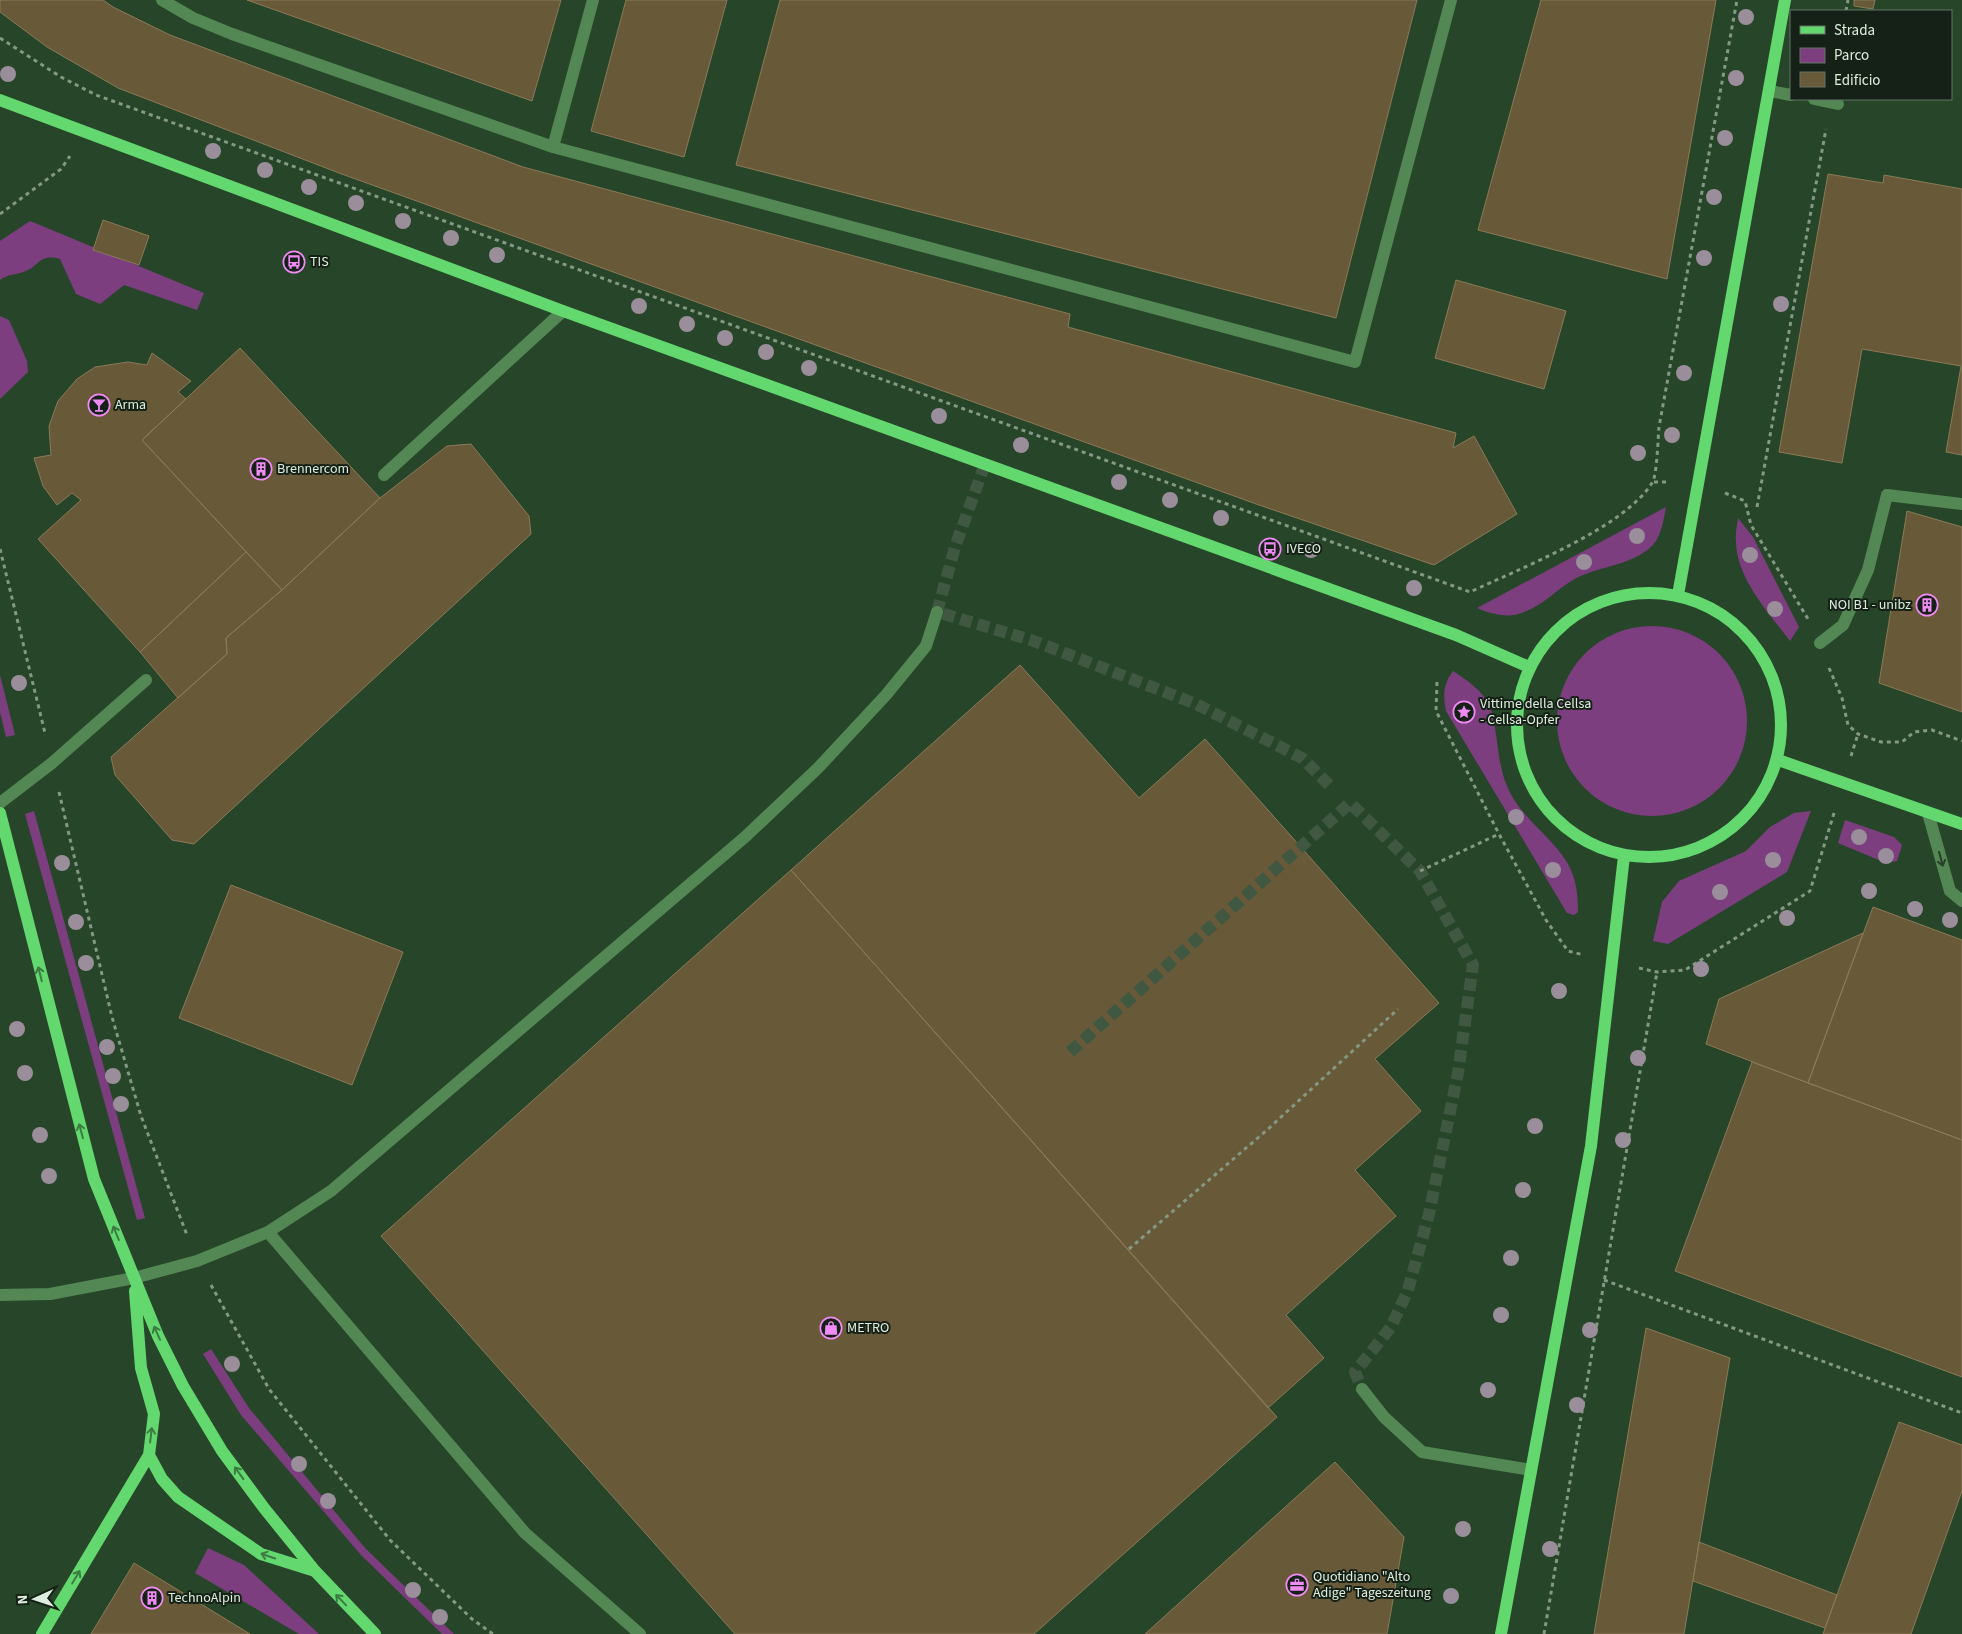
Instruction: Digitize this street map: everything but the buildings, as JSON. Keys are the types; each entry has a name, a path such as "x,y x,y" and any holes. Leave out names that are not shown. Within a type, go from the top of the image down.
{"main road":[{"path":"1678,595 1785,0"},
{"path":"0,100 563,311 1446,632 1529,667"},
{"path":"0,106 23,109"},
{"path":"1634,592 1678,595 1727,616 1763,656 1782,706 1778,760 1762,796 1736,827 1702,848 1663,858 1624,856 1578,838 1543,805 1522,762 1517,714 1529,667 1555,631 1591,605 1634,592"},
{"path":"1778,760 1962,824"},
{"path":"0,813 94,1178 158,1336 178,1377 222,1451 264,1508 315,1571 376,1634"},
{"path":"1501,1634 1591,1146 1624,856"},
{"path":"42,1634 149,1454 154,1414 141,1368 134,1278"},
{"path":"149,1454 162,1479 178,1497 261,1554 315,1571"}],"street":[{"path":"162,0 193,18 232,34 553,147 1355,362 1451,0"},
{"path":"553,147 593,0"},
{"path":"1770,91 1790,94"},
{"path":"1819,100 1834,103"},
{"path":"384,475 563,311"},
{"path":"1820,643 1843,625 1847,617 1868,570 1887,495 1962,504"},
{"path":"0,1295 50,1294 134,1278 197,1261 268,1232 331,1190 744,837 818,768 886,695 926,646 937,612"},
{"path":"0,803 52,763 146,680"},
{"path":"1928,812 1950,891 1962,901"},
{"path":"268,1232 526,1533 640,1634"},
{"path":"1362,1389 1384,1418 1422,1452 1531,1470"}],"path":[{"path":"0,38 61,77 96,95 1470,592 1562,548 1621,516 1654,482 1660,427 1737,0"},
{"path":"1758,507 1834,103"},
{"path":"0,214 60,169 72,153"},
{"path":"1745,501 1751,525 1820,643 1842,698 1848,725 1858,734 1881,742 1902,742 1914,732 1932,730 1962,741"},
{"path":"0,549 122,1053 141,1116 197,1261 268,1389 390,1540 472,1619 493,1634"},
{"path":"1437,682 1436,711 1499,834 1546,920 1568,951"},
{"path":"1420,871 1499,834"},
{"path":"1544,1634 1658,972 1685,970 1810,890 1826,837"},
{"path":"1129,1249 1267,1130 1398,1009"},
{"path":"1604,1280 1962,1413"}],"shaded area":[{"path":"0,0 1962,0 1962,1634 0,1634"}],"green space":[{"path":"30,221 204,293 197,310 124,285 100,304 76,294 60,259 43,259 29,270 0,280 0,241"},
{"path":"0,316 9,320 27,361 28,372 0,399"},
{"path":"1666,507 1656,541 1639,556 1583,575 1566,584 1534,608 1518,614 1497,614 1477,608"},
{"path":"1738,518 1753,537 1799,627 1790,641 1755,595 1742,569 1736,539"},
{"path":"1652,626 1671,628 1688,633 1705,642 1719,654 1731,668 1740,685 1745,702 1747,721 1745,740 1740,757 1731,774 1719,788 1705,800 1688,809 1671,814 1652,816 1633,814 1616,809 1599,800 1585,788 1573,774 1564,757 1559,740 1557,721 1559,702 1564,685 1573,668 1585,654 1599,642 1616,633 1633,628"},
{"path":"1453,671 1476,688 1487,701 1491,709 1503,776 1507,786 1520,808 1553,844 1571,869 1578,899 1578,912 1574,915 1567,913 1446,711 1445,690 1447,681"},
{"path":"0,675 15,735 6,737 0,712"},
{"path":"34,811 145,1218 137,1220 25,814"},
{"path":"1811,811 1787,872 1668,944 1653,941 1662,902 1679,881 1746,851 1770,827 1794,813"},
{"path":"1845,820 1894,837 1902,845 1897,861 1886,863 1838,843"},
{"path":"211,1349 249,1408 365,1548 454,1634 442,1634 361,1555 241,1415 203,1354"},
{"path":"208,1548 244,1565 319,1634 299,1634 195,1573"}],"tunnel":[{"path":"985,464 955,547 937,612 1031,640 1196,704 1302,758 1329,785"},
{"path":"1070,1052 1350,803 1420,871 1473,965 1458,1073 1429,1214 1408,1290 1391,1327 1355,1372 1362,1389"}],"place":[{"name":"TIS","path":"294,262"},
{"name":"Arma","path":"99,405"},
{"name":"Brennercom","path":"261,469"},
{"name":"IVECO","path":"1270,549"},
{"name":"NOI B1 - unibz","path":"1927,605"},
{"name":"Vittime della Cellsa - Cellsa-Opfer","path":"1464,712"},
{"name":"METRO","path":"831,1328"},
{"name":"Quotidiano \"Alto Adige\" Tageszeitung","path":"1297,1585"},
{"name":"TechnoAlpin","path":"152,1598"}]}
